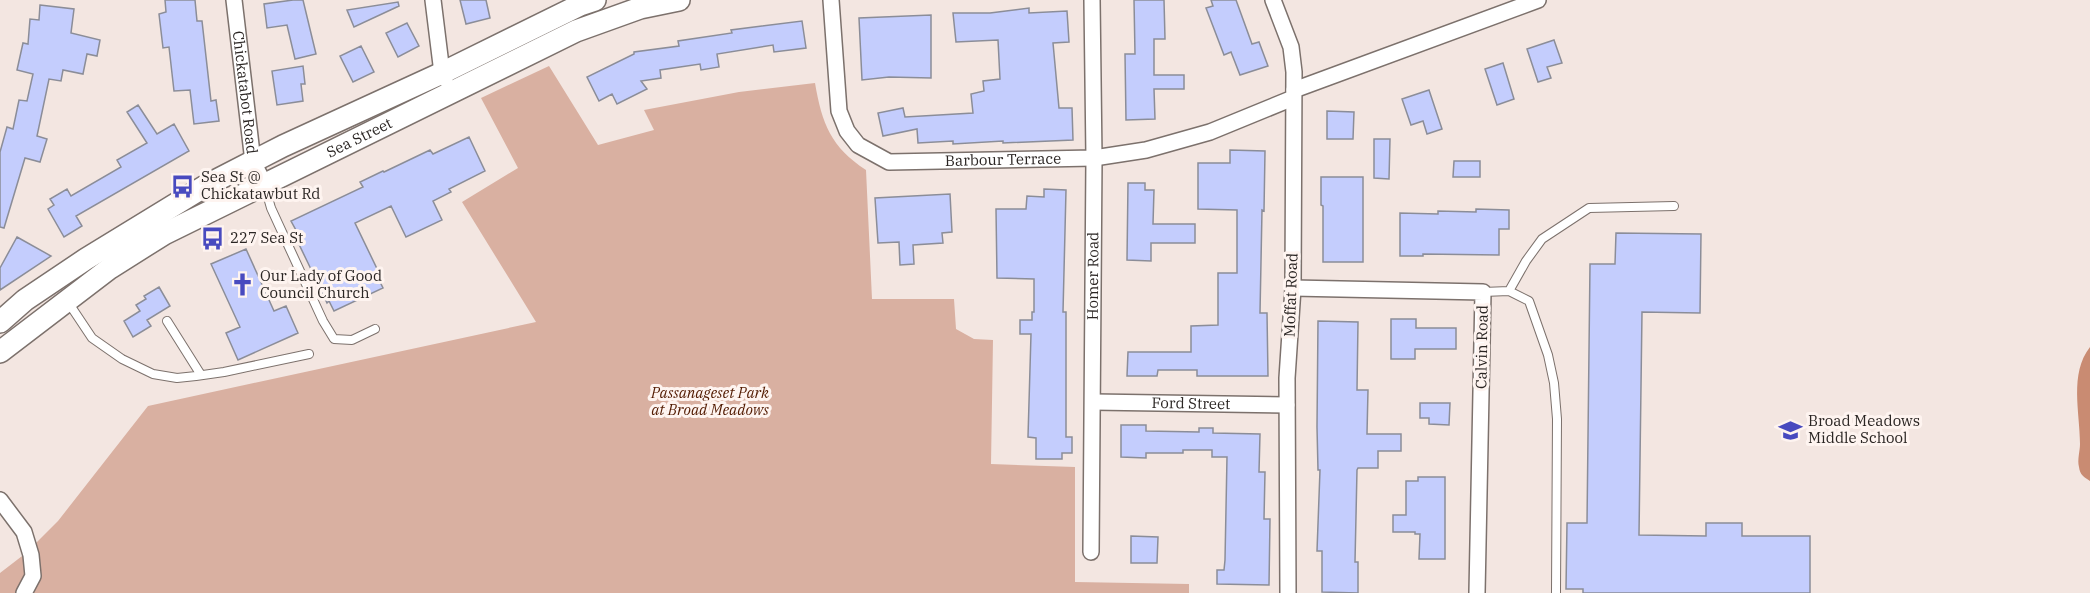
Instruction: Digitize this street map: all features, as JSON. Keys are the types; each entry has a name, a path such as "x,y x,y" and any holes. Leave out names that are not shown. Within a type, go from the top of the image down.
{"main road":[{"name":"Sea Street","path":"0,322 25,300 86,259 204,187 580,5 595,0"},
{"name":"Sea Street","path":"0,352 110,268 164,234 576,31 639,4 679,0"}],"street":[{"name":"Chickatabot Road","path":"234,0 253,162 264,183"},
{"path":"433,0 442,73 452,93"},
{"name":"Barbour Terrace","path":"831,0 839,111 847,131 858,145 889,162 1094,158 1146,150 1210,132 1293,94 1538,0"},
{"name":"Homer Road","path":"1091,552 1094,158 1092,0"},
{"name":"Moffat Road","path":"1273,0 1291,47 1294,72 1293,288 1287,405 1288,593"},
{"name":"Calvin Road","path":"1293,288 1483,292 1477,593"},
{"name":"Ford Street","path":"1093,402 1287,405"},
{"path":"0,500 24,532 31,555 33,576 24,593"}],"lane":[{"path":"264,183 271,208 323,321 334,339 352,340 375,328"},
{"path":"1509,291 1542,239 1589,208 1674,206"},
{"path":"1483,292 1509,291 1530,301 1548,355 1554,383 1557,419 1556,593"},
{"path":"67,301 92,339 122,359 153,374 177,378 201,375 309,354"},
{"path":"167,321 201,375"}],"green space":[{"name":"Passanageset Park at Broad Meadows","path":"549,66 598,145 654,130 644,110 739,92 815,83 821,111 830,133 844,152 866,170 872,299 954,299 956,329 974,339 993,340 991,464 1075,467 1075,582 1189,584 1189,593 0,593 0,573 26,553 58,521 148,406 536,322 462,202 518,168 481,98"}],"shaded area":[{"path":"2090,347 2090,481 2081,474 2078,464 2080,444 2077,394 2080,369"}],"building":[{"path":"165,0 195,0 197,21 202,21 211,101 216,100 219,121 194,124 190,90 174,91 169,47 163,48 159,14 166,12"},
{"path":"303,0 316,54 295,59 287,25 267,28 264,4"},
{"path":"460,0 486,0 490,18 466,24"},
{"path":"1134,0 1164,0 1165,39 1154,39 1154,75 1184,75 1184,89 1154,89 1155,119 1126,120 1125,54 1135,54"},
{"path":"1211,0 1236,0 1252,44 1259,42 1268,66 1240,75 1231,52 1224,55 1206,8 1213,6"},
{"path":"398,2 399,6 354,27 347,10"},
{"path":"40,5 74,9 71,33 100,40 97,56 87,54 83,74 63,70 61,81 49,79 37,136 47,139 40,162 25,158 4,228 0,227 0,152 7,127 13,129 19,100 27,101 33,74 17,70 23,43 28,44 30,19 39,20"},
{"path":"1029,8 1029,13 1067,11 1069,42 1053,43 1059,108 1072,108 1073,140 918,143 917,129 883,136 878,113 903,108 905,117 973,113 971,94 984,91 983,81 1000,79 998,40 956,42 953,13 990,13"},
{"path":"931,15 931,78 889,77 862,80 859,18"},
{"path":"802,21 806,48 774,52 773,45 717,54 719,67 701,70 700,64 660,70 661,78 641,81 647,89 617,104 612,94 599,101 587,77 634,52 679,46 678,41 732,33 731,30"},
{"path":"407,23 419,46 398,57 386,33"},
{"path":"1554,40 1562,63 1547,67 1551,78 1538,82 1527,49"},
{"path":"361,46 374,72 353,82 340,56"},
{"path":"1503,63 1514,99 1497,105 1485,69"},
{"path":"303,66 305,84 301,84 303,101 277,105 272,71"},
{"path":"1429,90 1442,129 1427,134 1423,121 1411,125 1402,99"},
{"path":"138,105 157,134 174,124 189,151 76,216 82,226 64,237 48,209 54,205 50,199 67,189 71,196 121,167 117,160 147,143 127,112"},
{"path":"1327,111 1354,112 1353,139 1327,139"},
{"path":"469,137 485,171 449,189 451,192 433,201 442,220 406,237 391,206 355,223 381,277 378,278 383,288 334,311 329,301 327,303 294,234 297,232 291,221 363,187 360,182 383,171 430,150 433,154"},
{"path":"1374,139 1390,139 1389,179 1374,178"},
{"path":"1230,150 1265,151 1260,313 1267,313 1268,376 1197,376 1197,370 1158,370 1157,376 1127,376 1128,352 1191,352 1191,326 1218,325 1218,273 1237,273 1237,210 1198,209 1198,163 1230,163"},
{"path":"1454,161 1480,161 1480,177 1453,177"},
{"path":"1321,177 1363,177 1363,262 1323,262"},
{"path":"1128,183 1145,183 1145,190 1154,190 1153,224 1195,224 1195,243 1151,243 1151,261 1127,260"},
{"path":"1044,189 1066,190 1063,312 1066,312 1066,437 1072,437 1072,453 1062,453 1062,459 1036,459 1036,438 1028,437 1031,334 1020,334 1020,320 1032,320 1034,279 997,278 996,209 1026,209 1027,196 1044,197"},
{"path":"950,194 952,232 942,233 943,243 913,245 914,264 900,265 899,242 878,243 875,198"},
{"path":"1476,209 1509,210 1509,229 1499,229 1499,255 1400,256 1400,213 1476,212"},
{"path":"1616,233 1701,234 1700,313 1642,312 1639,535 1706,536 1706,523 1742,523 1742,536 1810,536 1810,593 1583,593 1583,589 1566,589 1567,523 1587,523 1590,264 1615,264"},
{"path":"17,237 51,256 0,290 0,268"},
{"name":"Our Lady of Good Council Church","path":"246,249 274,311 286,306 298,333 238,360 226,333 240,327 211,264"},
{"path":"159,287 170,306 147,320 151,326 133,337 124,321 140,311 136,305 146,299 144,296"},
{"path":"1391,319 1416,319 1416,328 1456,328 1456,349 1415,349 1415,359 1391,359"},
{"path":"1318,321 1358,322 1357,390 1368,390 1367,434 1401,434 1401,451 1378,451 1378,468 1358,468 1357,470 1355,562 1358,562 1358,593 1322,592 1322,551 1317,551 1320,470 1318,470 1317,427"},
{"path":"1420,403 1450,403 1449,425 1429,424 1429,418 1420,418"},
{"path":"1121,425 1146,425 1146,431 1199,432 1199,428 1213,428 1213,433 1260,434 1259,472 1265,472 1264,519 1270,519 1269,585 1217,584 1217,570 1224,570 1225,560 1227,457 1212,457 1212,450 1183,450 1183,453 1146,453 1146,458 1121,457"},
{"path":"1418,477 1445,477 1445,559 1419,559 1420,534 1393,532 1393,515 1406,515 1406,481 1418,481"},
{"path":"1131,536 1158,537 1157,563 1131,563"}],"place":[{"name":"Sea St @ Chickatawbut Rd","path":"183,186"},
{"name":"227 Sea St","path":"212,238"},
{"name":"Our Lady of Good Council Church","path":"242,285"},
{"name":"Broad Meadows Middle School","path":"1790,430"}]}
